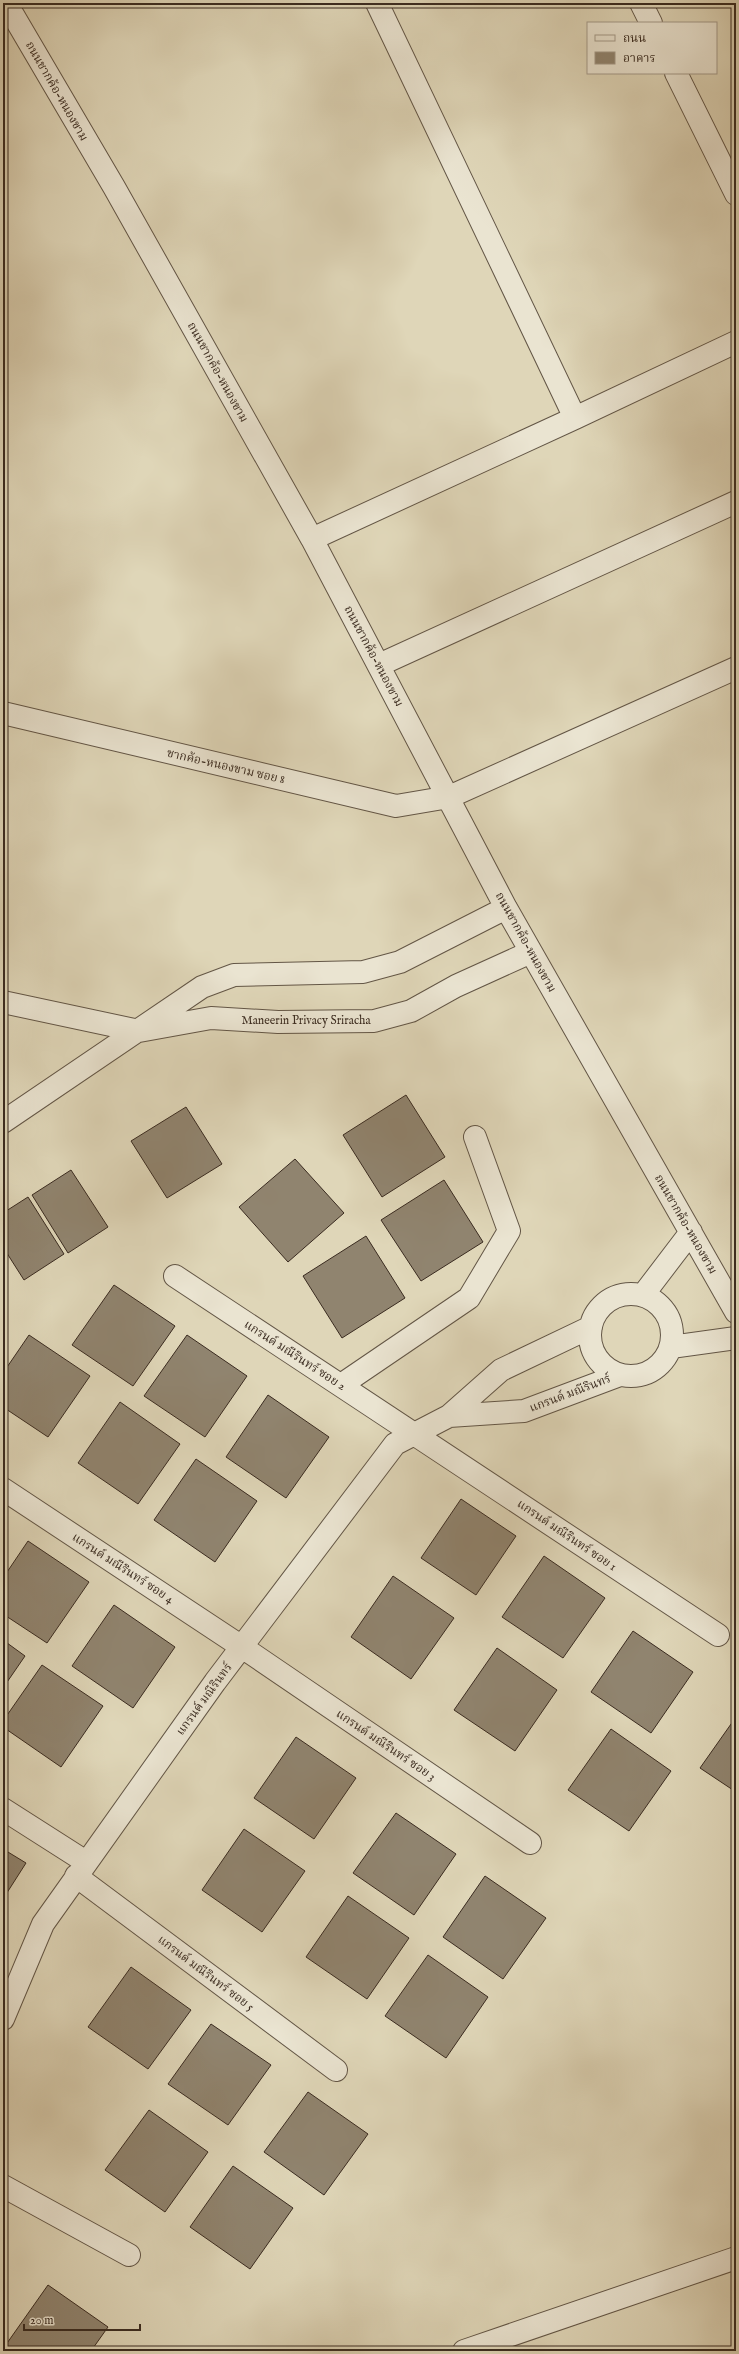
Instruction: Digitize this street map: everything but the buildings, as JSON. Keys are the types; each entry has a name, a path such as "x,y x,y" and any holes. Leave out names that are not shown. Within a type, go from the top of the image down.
{"street":[{"name":"ถนนชากค้อ-หนองขาม","path":"6,3 114,186 312,539 449,797 506,908 736,1312"},
{"path":"377,3 575,418"},
{"path":"641,3 650,22"},
{"path":"676,74 736,194"},
{"path":"312,539 736,342"},
{"path":"379,665 736,502"},
{"name":"ชากค้อ-หนองขาม ซอย 8","path":"3,713 396,806 449,797 736,668"},
{"name":"Maneerin Privacy Sriracha","path":"3,1122 202,987 234,975 363,972 400,962 506,908"},
{"name":"Maneerin Privacy Sriracha","path":"139,1031 211,1018 278,1022 374,1022 411,1011 456,986 531,952"},
{"path":"3,1002 139,1031"},
{"path":"341,1385 469,1298 509,1231 475,1137"},
{"path":"643,1295 691,1232"},
{"name":"แกรนด์ มณีรินทร์ ซอย 2","path":"175,1276 416,1434"},
{"path":"621,1294 643,1295 662,1306 672,1325 671,1346 661,1365 641,1376 620,1375 601,1364 590,1345 590,1327 602,1305 621,1294"},
{"name":"แกรนด์ มณีรินทร์","path":"3,2019 43,1924 242,1646 395,1444 449,1416 501,1370 590,1327"},
{"path":"671,1346 736,1338"},
{"name":"แกรนด์ มณีรินทร์","path":"449,1416 524,1411 620,1375"},
{"name":"แกรนด์ มณีรินทร์ ซอย 1","path":"416,1434 718,1635"},
{"name":"แกรนด์ มณีรินทร์ ซอย 4","path":"3,1489 242,1646"},
{"name":"แกรนด์ มณีรินทร์ ซอย 3","path":"242,1646 530,1843"},
{"name":"แกรนด์ มณีรินทร์ ซอย 5","path":"3,1809 336,2070"},
{"path":"3,2186 129,2255"},
{"path":"464,2351 736,2258"}]}
